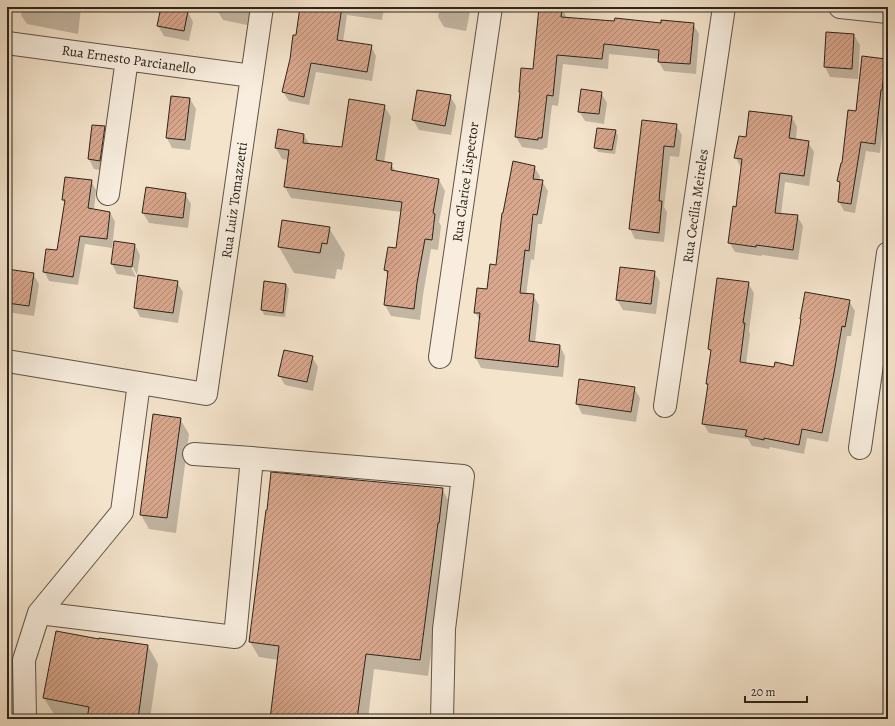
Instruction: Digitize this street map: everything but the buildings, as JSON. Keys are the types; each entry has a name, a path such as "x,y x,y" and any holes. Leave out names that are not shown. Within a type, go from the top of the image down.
{"street":[{"name":"Rua Luiz Tomazzetti","path":"139,383 206,394 262,7"},
{"name":"Rua Clarice Lispector","path":"440,357 491,7"},
{"name":"Rua Cecília Meireles","path":"665,406 724,7"},
{"path":"840,7 888,12"},
{"name":"Rua Ernesto Parcianello","path":"7,43 252,76"},
{"path":"108,194 127,59"},
{"path":"860,448 888,252"},
{"path":"7,361 139,383 122,512 39,613 24,660 25,719"},
{"path":"194,454 463,476 444,630 442,719"},
{"path":"39,613 235,637 252,458"}]}
